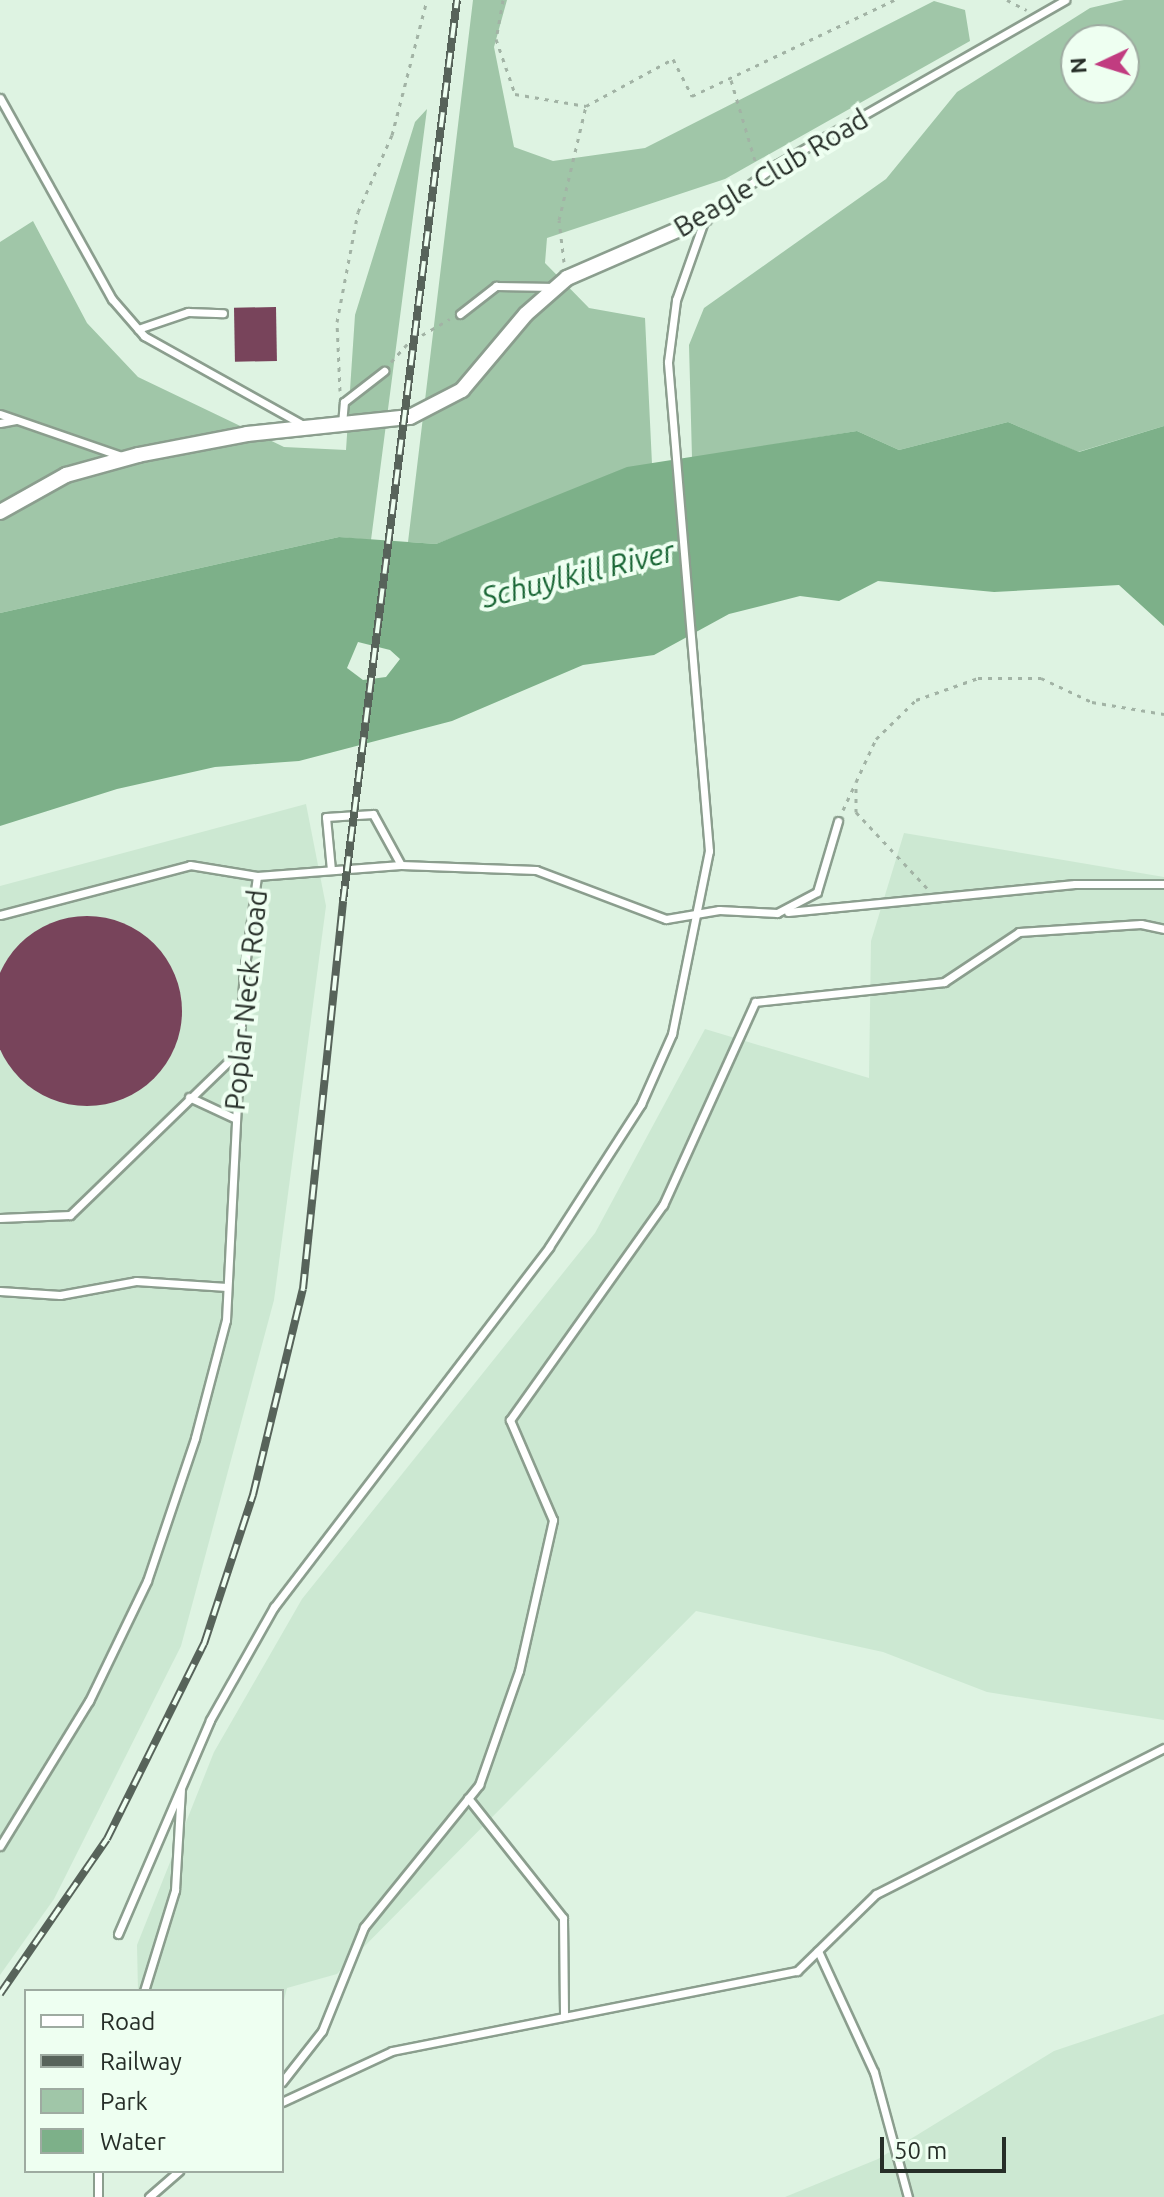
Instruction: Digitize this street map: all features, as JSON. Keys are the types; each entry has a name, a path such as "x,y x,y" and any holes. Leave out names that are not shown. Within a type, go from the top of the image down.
{"street":[{"name":"Beagle Club Road","path":"0,512 66,475 126,458 309,427 410,417 462,390 562,283 705,218"}],"lane":[{"name":"Beagle Club Road","path":"705,218 760,176 1038,15 1052,3 1065,0"},
{"path":"0,98 112,299 138,329 309,427"},
{"path":"118,1934 182,1784 274,1607 549,1247 641,1104 672,1034 699,915 708,817 668,389 676,300 705,218"},
{"path":"460,314 496,286 562,283"},
{"path":"138,329 188,312 223,313"},
{"path":"342,424 344,402 384,371"},
{"path":"0,414 126,458"},
{"path":"0,423 18,420"},
{"path":"331,870 326,817 373,814 401,865"},
{"path":"777,913 817,892 838,821"},
{"path":"0,915 190,865 257,876"},
{"name":"Poplar Neck Road","path":"0,1846 89,1701 147,1581 195,1438 227,1287 238,1052 257,876 401,865 536,870 666,919 777,913 1075,884 1164,884"},
{"path":"284,2079 322,2031 364,1927 468,1798 519,1671 553,1520 510,1420 663,1205 755,1002 944,982 1019,932 1164,929"},
{"path":"0,1218 70,1215 238,1052"},
{"path":"189,1097 234,1118"},
{"path":"0,1291 60,1295 136,1281 227,1287"},
{"path":"284,2101 392,2051 797,1971 876,1894 1164,1748"},
{"path":"145,1989 175,1890 182,1784"},
{"path":"468,1798 563,1918 564,2015"},
{"path":"818,1951 874,2072 908,2197"},
{"path":"98,2173 98,2197"},
{"path":"149,2197 177,2173"}],"path":[{"path":"344,402 335,379 337,322 358,212 392,135 427,0"},
{"path":"503,0 496,39 515,94 586,106 673,59 692,96 894,0"},
{"path":"1007,0 1038,15"},
{"path":"730,78 760,176"},
{"path":"562,283 559,220 586,106"},
{"path":"422,335 460,314"},
{"path":"384,371 408,343"},
{"path":"838,821 876,739 916,700 978,678 1041,678 1092,702 1164,714"},
{"path":"856,782 856,812 939,898"}],"shaded area":[{"path":"306,804 326,906 274,1300 181,1646 54,1899 0,1975 0,886"},
{"path":"904,833 1164,877 1164,1720 987,1692 883,1652 696,1611 337,1974 287,1988 284,2000 284,1989 138,1989 137,1945 214,1752 302,1599 595,1233 705,1029 869,1078 871,941"},
{"path":"1164,2014 1164,2197 785,2197 878,2159 1054,2051"}],"green space":[{"path":"473,0 507,0 494,47 514,147 553,161 645,148 934,1 965,10 970,41 725,179 547,238 545,263 589,308 645,318 652,464 436,544 408,542"},
{"path":"1124,0 1164,0 1164,426 1078,452 1008,422 899,450 857,431 692,458 689,345 704,308 886,179 957,92 1060,27 1060,104 1140,104 1140,24 1065,24 1090,8"},
{"path":"427,109 371,540 339,537 0,613 0,242 33,221 87,323 138,377 284,447 346,450 355,315 415,122"}],"water":[{"name":"Schuylkill River","path":"1008,422 1079,452 1164,426 1164,626 1119,585 994,592 878,581 839,601 800,596 729,614 654,655 583,665 452,721 299,761 215,767 117,789 0,826 0,613 339,537 436,544 627,467 857,431 899,450","holes":["358,642 390,650 400,659 386,677 363,680 347,668"]}],"building":[{"path":"276,307 277,361 235,362 234,308"},
{"path":"69,918 105,918 140,932 166,958 180,993 180,1029 166,1064 140,1090 105,1104 69,1104 34,1090 8,1064 -1,1044 -1,978 8,958 34,932"}],"railway":[{"path":"0,1994 107,1839 204,1644 253,1495 303,1289 343,901 457,0"}]}
